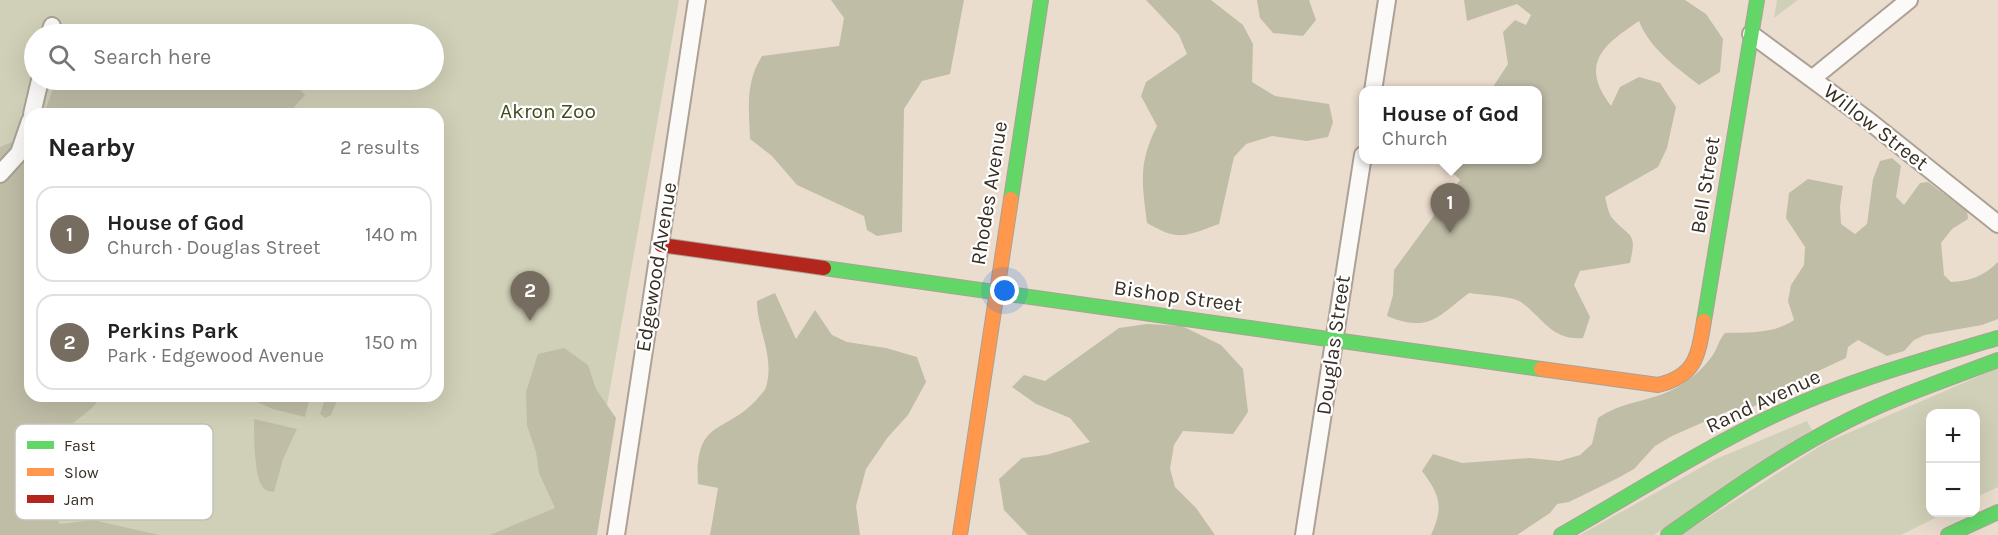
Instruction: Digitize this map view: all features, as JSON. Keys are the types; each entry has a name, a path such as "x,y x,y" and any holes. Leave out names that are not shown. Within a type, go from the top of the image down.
{"main road":[{"name":"Rhodes Avenue","path":"960,535 1041,0"},
{"name":"Bell Street","path":"1687,373 1698,358 1757,0"},
{"name":"Bishop Street","path":"661,245 1658,386 1675,382 1687,373"},
{"name":"Rand Avenue","path":"1561,535 1719,443 1780,412 1876,374 1998,338"},
{"path":"1668,535 1792,452 1850,420 1907,394 1998,360"},
{"path":"1948,535 1998,512"}],"street":[{"name":"Edgewood Avenue","path":"616,535 696,0"},
{"path":"1374,86 1387,0"},
{"path":"1813,78 1909,0"},
{"name":"Willow Street","path":"1751,34 1813,78 1998,224"},
{"path":"33,108 38,90"},
{"path":"0,174 19,153 24,138"},
{"name":"Douglas Street","path":"1304,535 1362,164"}],"green space":[{"name":"Akron Zoo","path":"0,0 679,0 584,535 0,535"},
{"path":"1777,0 1798,0 1774,18"},
{"path":"1998,368 1998,487 1980,495 1980,409 1926,409 1926,517 1937,517 1901,535 1681,535 1825,443"},
{"path":"1807,421 1812,430 1654,535 1580,535 1716,459"}],"shaded area":[{"path":"831,0 964,0 950,74 922,81 904,109 902,232 877,236 867,230 864,216 797,185 772,156 750,139 750,86 762,56 839,46 844,18"},
{"path":"1146,0 1211,0 1243,25 1253,44 1252,82 1275,96 1329,104 1333,122 1328,137 1307,141 1272,136 1246,144 1234,157 1219,224 1190,234 1167,233 1147,223 1144,162 1157,126 1141,96 1146,82 1187,54 1179,35"},
{"path":"1257,0 1309,0 1316,20 1303,36 1273,33 1260,18"},
{"path":"1464,0 1685,0 1706,14 1723,39 1720,72 1699,85 1657,49 1639,21 1615,38 1600,57 1596,67 1597,78 1611,106 1620,87 1639,77 1660,83 1676,107 1667,148 1658,167 1605,197 1611,217 1631,236 1632,253 1630,263 1580,271 1574,285 1590,317 1583,338 1563,336 1549,327 1521,302 1496,296 1469,293 1440,315 1423,323 1402,321 1387,316 1393,295 1394,270 1460,180 1444,164 1542,164 1542,86 1494,86 1508,64 1503,32 1515,20 1526,25 1531,15 1517,4 1467,21"},
{"path":"52,90 301,90 305,95 293,108 46,108"},
{"path":"24,137 24,402 97,402 72,424 15,424 15,520 57,520 60,524 93,520 159,535 0,535 0,147"},
{"path":"1892,158 1901,166 1896,197 1904,205 1920,183 1928,182 1967,211 1968,219 1952,229 1941,243 1944,275 1951,282 1964,280 1982,274 1998,262 1998,319 1982,325 1925,335 1914,340 1904,351 1887,356 1858,340 1848,347 1846,358 1773,392 1763,402 1748,409 1733,409 1672,436 1655,446 1634,469 1569,502 1557,504 1550,513 1517,535 1431,535 1439,509 1433,487 1422,471 1433,454 1462,463 1530,458 1559,461 1580,455 1592,444 1598,418 1616,409 1663,394 1683,384 1706,364 1725,333 1770,330 1794,320 1788,301 1791,285 1804,265 1805,247 1786,218 1789,193 1808,179 1843,186 1840,206 1841,224 1855,234 1867,224 1873,179 1880,161"},
{"path":"775,293 796,339 815,310 832,335 847,342 886,348 917,357 926,382 908,415 888,437 866,469 856,506 860,535 710,535 718,488 698,484 701,448 714,430 746,410 765,388 768,376 767,354 757,301"},
{"path":"1147,324 1182,326 1221,345 1243,369 1248,412 1233,434 1183,431 1174,445 1170,469 1175,487 1196,508 1215,535 1028,535 1004,510 999,479 1022,458 1046,455 1090,442 1070,418 1036,404 1012,387 1024,375 1045,381 1119,328"},
{"path":"564,348 588,365 596,389 616,418 597,535 490,535 555,508 539,473 536,452 527,425 526,392 538,354"},
{"path":"257,402 309,402 305,417 273,409"},
{"path":"324,402 336,402 331,415 325,418 320,414"},
{"path":"254,419 297,429 283,459 274,492 264,489 257,473"}],"traffic: fast":[{"path":"1011,199 1041,0"},
{"path":"1704,321 1757,0"},
{"path":"824,268 1541,369"},
{"path":"1561,535 1696,456 1805,401 1832,390 1998,338"},
{"path":"1668,535 1756,474 1825,432 1886,403 1998,360"},
{"path":"1948,535 1998,512"}],"traffic: slow":[{"path":"960,535 1011,199"},
{"path":"1541,369 1658,385 1671,381 1688,370 1697,354 1704,321"}],"traffic: jam":[{"path":"661,245 824,268"}],"place":[{"name":"House of God","path":"1450,233"},
{"name":"Perkins Park","path":"530,321"}]}
